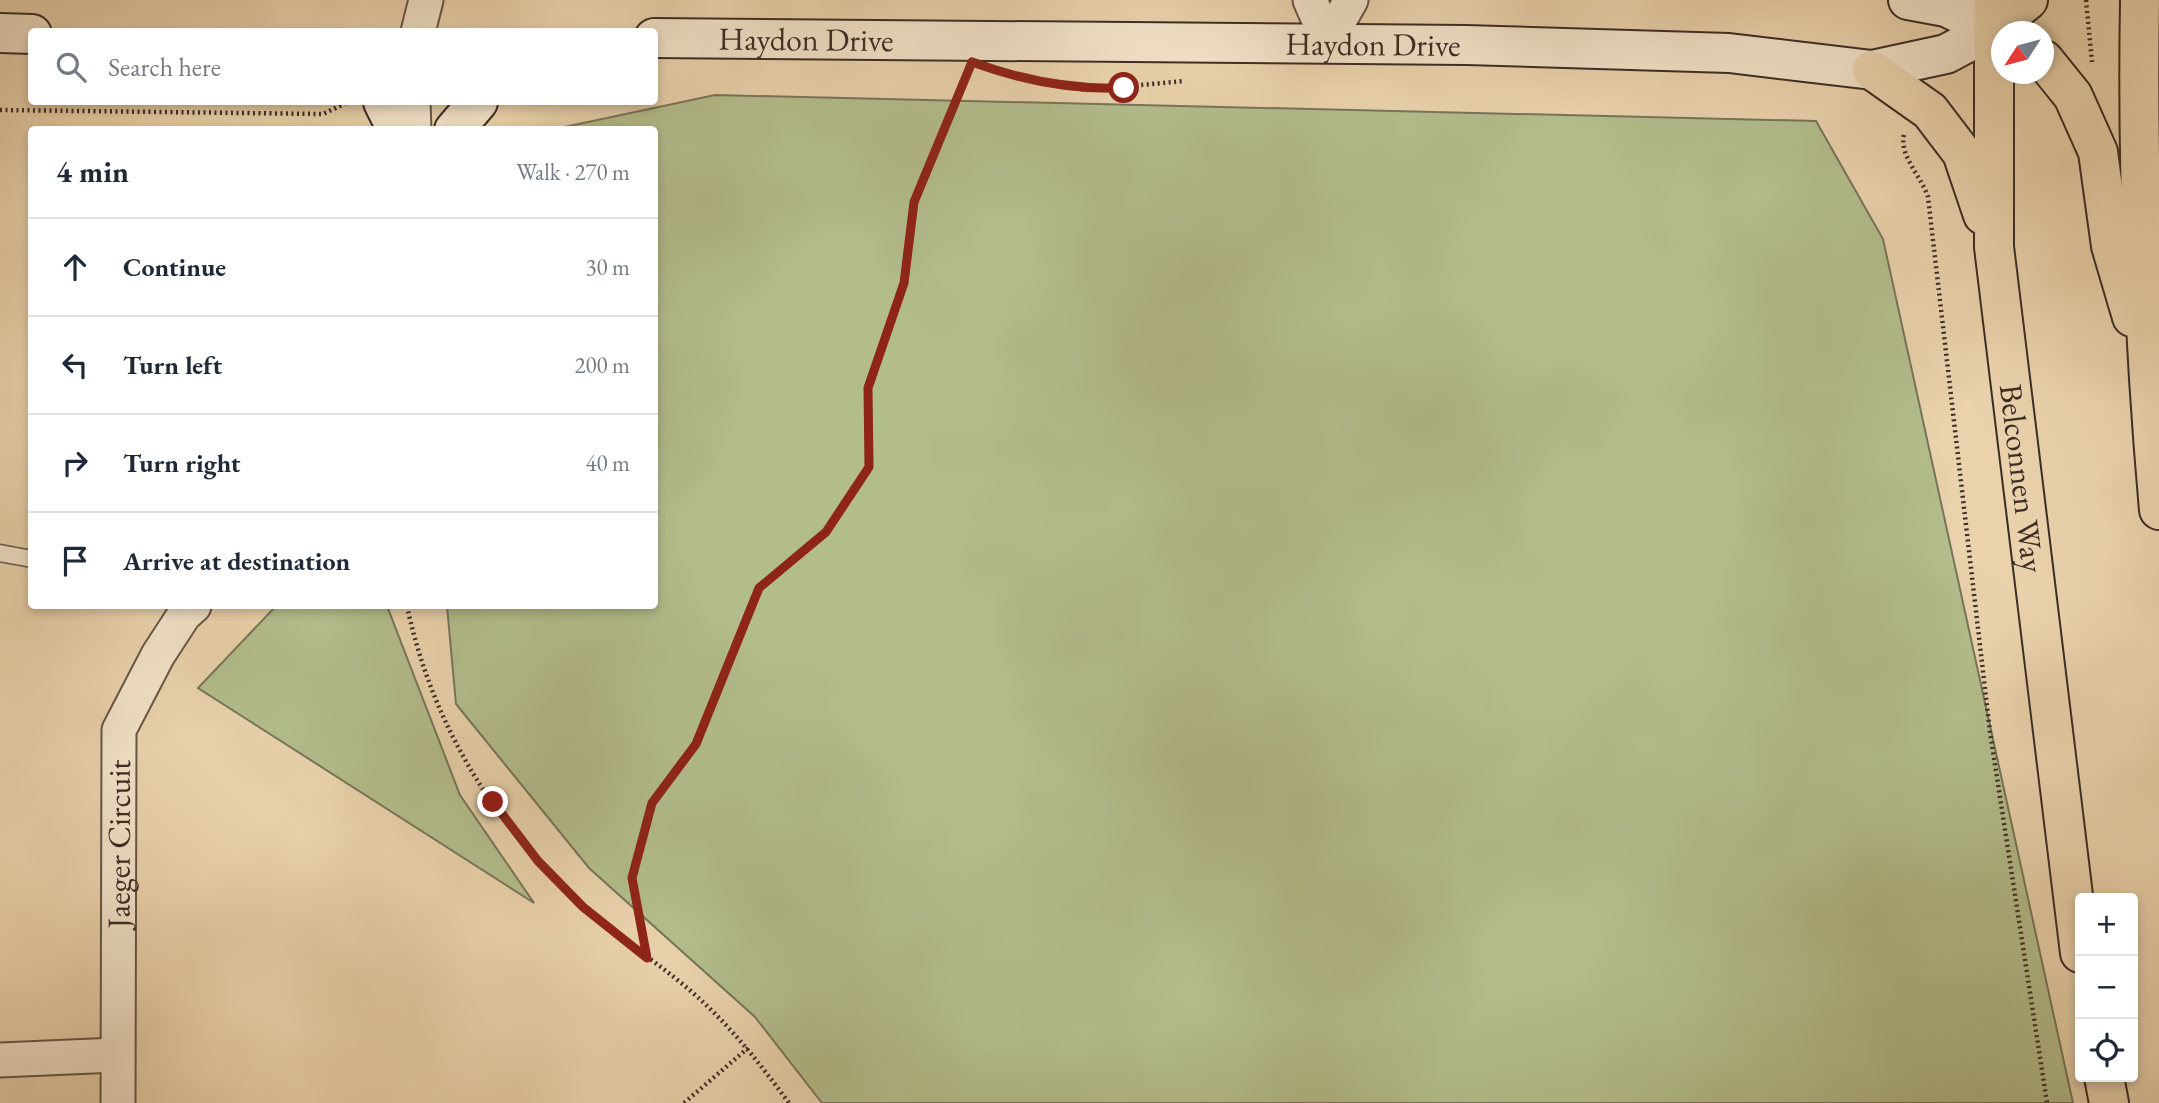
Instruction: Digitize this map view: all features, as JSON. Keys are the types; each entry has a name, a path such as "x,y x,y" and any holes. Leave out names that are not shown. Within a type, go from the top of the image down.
{"main road":[{"path":"1908,0 1996,21 2028,0"},
{"path":"2140,0 2139,67 2146,364 2159,510"},
{"name":"Haydon Drive","path":"658,38 1328,41 1729,53 1872,70 1945,54 1991,24"},
{"path":"0,33 28,34"},
{"path":"1872,70 1930,111 1962,153 1994,247"},
{"path":"2054,73 2073,96 2098,152 2111,246 2146,364"},
{"name":"Belconnen Way","path":"1995,84 1994,247 2075,912"},
{"path":"384,105 395,126"},
{"path":"457,126 475,105"},
{"path":"2105,1082 2109,1103"}],"street":[{"path":"419,28 426,0"},
{"path":"434,0 440,28"},
{"path":"1310,0 1328,41"},
{"path":"1328,41 1351,0"},
{"path":"412,105 414,126"},
{"path":"447,126 449,105"},
{"name":"Jaeger Circuit","path":"118,1103 116,1055 119,730 182,609"},
{"path":"0,1060 116,1055"}],"lane":[{"path":"0,553 28,558"}],"path":[{"path":"2086,0 2092,66"},
{"path":"647,958 632,878 652,803 696,744 759,588 826,532 869,467 868,388 904,283 914,202 972,62"},
{"path":"1024,79 1086,90 1195,81"},
{"path":"0,110 323,114 342,105"},
{"path":"1907,126 1903,139 1904,152 1928,197 1990,732 2047,1103"},
{"path":"408,609 432,696 456,749 538,861 583,907 692,993 748,1048 789,1103"},
{"path":"684,1103 748,1048"}],"green space":[{"path":"715,95 1816,121 1883,239 2073,1103 822,1103 755,1017 589,868 456,704 447,609 658,609 658,126 569,126"},
{"path":"273,609 388,609 460,795 534,903 198,688"}],"route":[{"path":"493,802 538,861 583,907 647,958 632,878 652,803 696,744 759,588 826,532 869,467 868,388 904,283 914,202 972,62 1012,77 1086,90 1124,88"}]}
